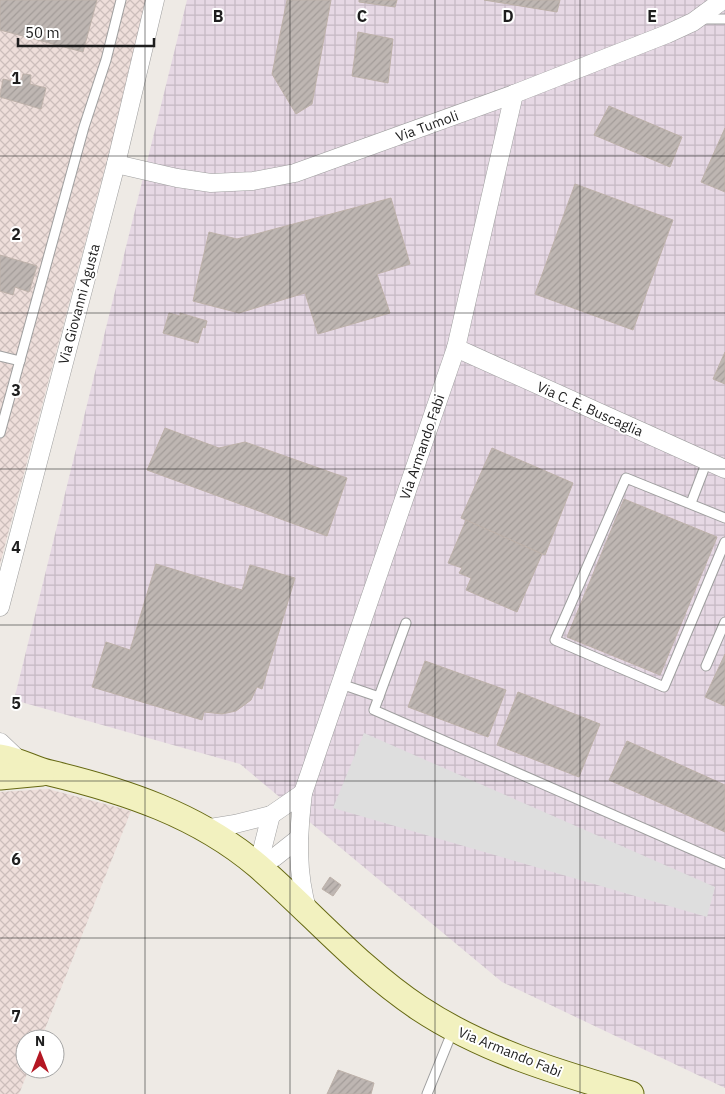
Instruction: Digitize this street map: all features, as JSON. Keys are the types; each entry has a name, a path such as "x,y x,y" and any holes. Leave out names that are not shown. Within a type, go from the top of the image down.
{"street":[{"name":"Via Giovanni Agusta","path":"0,608 116,164 155,0"},
{"name":"Via Tumoli","path":"116,164 177,178 211,183 267,179 324,164 514,94 677,30 698,19 723,0"},
{"name":"Via Armando Fabi","path":"308,914 299,875 298,838 303,793 456,348 514,94"},
{"name":"Via C. E. Buscaglia","path":"456,348 725,469"},
{"path":"0,742 10,759 47,772"},
{"name":"Via Armando Fabi","path":"47,772 117,790 160,807 204,828 258,866 308,914 390,987 453,1030 538,1065 631,1094"},
{"path":"0,777 47,772"},
{"path":"204,828 241,823 271,815 303,793"},
{"path":"258,866 271,815"},
{"path":"258,866 275,858 298,838"}],"lane":[{"path":"0,433 84,128 108,54 121,0"},
{"path":"698,19 725,19"},
{"path":"0,356 20,361"},
{"path":"691,503 707,461"},
{"path":"725,518 626,478 555,640 664,687 725,542"},
{"path":"706,666 725,622"},
{"path":"406,623 374,710 725,864"},
{"path":"341,684 379,697"},
{"path":"426,1094 453,1030"}],"shaded area":[{"path":"0,0 146,0 128,81 0,564"},
{"path":"187,0 725,0 725,1088 502,982 240,764 14,700"},
{"path":"364,733 715,887 707,917 333,808"},
{"path":"48,789 131,811 45,1029 15,1029 15,1079 25,1079 19,1094 0,1094 0,792"}],"building":[{"path":"0,0 97,0 83,52 0,30"},
{"path":"287,0 331,0 312,104 296,114 272,74"},
{"path":"359,0 397,0 395,7 359,2"},
{"path":"484,0 560,0 557,12"},
{"path":"358,32 393,39 388,83 352,76"},
{"path":"23,74 31,75 30,84 46,88 41,109 0,97 3,79 21,83"},
{"path":"609,106 682,137 670,167 594,135"},
{"path":"725,128 725,192 701,182"},
{"path":"575,184 673,220 633,330 535,294"},
{"path":"391,198 410,264 377,274 390,313 318,334 305,293 239,313 193,301 209,232 237,239"},
{"path":"0,255 37,266 29,292 15,287 13,295 0,291"},
{"path":"169,313 180,316 180,313 207,321 198,343 163,333"},
{"path":"725,352 725,384 713,379"},
{"path":"165,428 219,448 245,442 347,478 327,536 147,470"},
{"path":"492,448 573,483 545,555 461,518"},
{"path":"624,499 717,537 660,675 567,637"},
{"path":"466,520 542,554 517,612 466,590 471,578 459,573 462,568 448,563"},
{"path":"156,564 242,590 250,565 295,578 262,689 257,687 251,700 236,711 222,714 204,712 202,720 92,687 106,642 130,650"},
{"path":"725,654 725,706 705,697"},
{"path":"425,661 506,690 488,737 408,707"},
{"path":"518,692 600,724 579,777 497,745"},
{"path":"627,741 725,785 725,832 609,780"},
{"path":"330,877 341,885 333,896 322,889"},
{"path":"338,1070 374,1083 371,1094 327,1094"}]}
